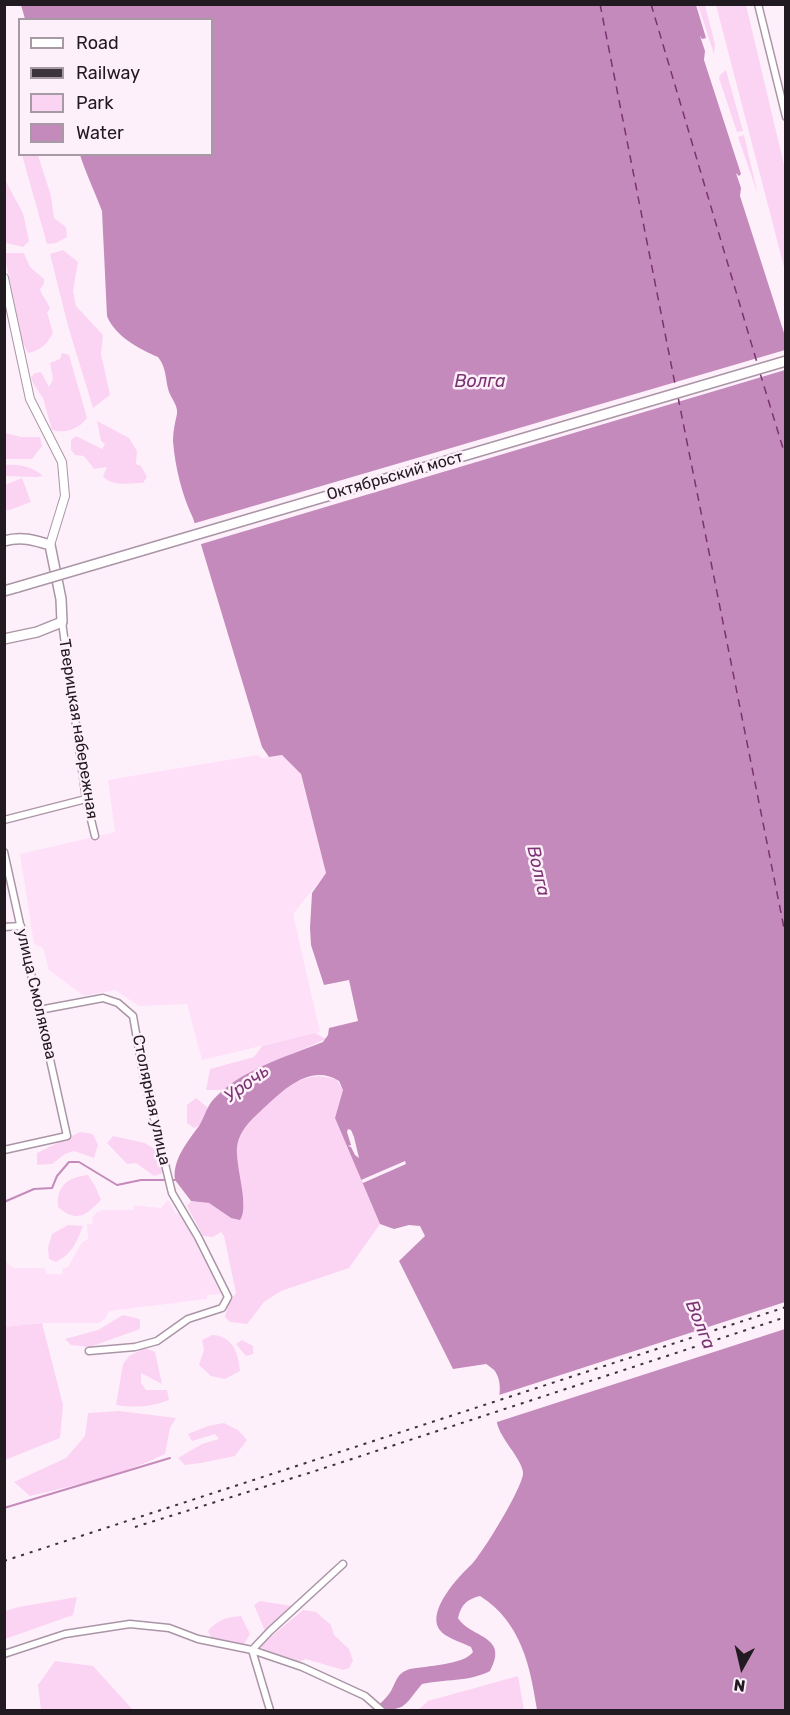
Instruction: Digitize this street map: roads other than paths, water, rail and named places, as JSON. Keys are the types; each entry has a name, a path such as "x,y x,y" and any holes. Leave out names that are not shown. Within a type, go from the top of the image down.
{"main road":[{"name":"Октябрьский мост","path":"4,591 786,361"},
{"path":"4,541 28,538 50,545 61,598 62,622 37,632 4,639"}],"street":[{"path":"758,4 786,117"},
{"path":"4,278 30,399 62,462 65,496 50,545"},
{"name":"Тверицкая набережная","path":"62,622 86,798 95,836"},
{"path":"4,820 86,798"},
{"name":"улица Смолякова","path":"4,852 68,1136 4,1150"},
{"path":"4,927 21,926"},
{"name":"Столярная улица","path":"39,1010 103,998 118,1003 133,1016 143,1073 172,1193 198,1237 228,1297 222,1308 188,1319 157,1341 135,1347 89,1351"},
{"path":"252,1650 343,1564"},
{"path":"4,1654 65,1634 130,1624 169,1628 198,1639 252,1650 302,1667 369,1699 381,1710"},
{"path":"252,1650 270,1710"}],"water":[{"name":"Волга","path":"21,5 696,5 706,38 702,39 700,36 705,51 704,60 741,174 739,176 736,173 741,188 740,196 785,336 785,1710 537,1710 527,1661 514,1632 505,1618 480,1596 465,1603 458,1618 464,1625 492,1644 495,1659 490,1671 465,1679 422,1684 403,1706 374,1710 389,1694 402,1673 410,1669 461,1660 473,1652 471,1647 449,1637 439,1629 436,1621 437,1613 446,1594 477,1558 493,1534 517,1490 523,1472 497,1423 500,1385 495,1372 486,1364 453,1369 399,1261 425,1236 420,1226 409,1225 394,1229 380,1224 335,1118 343,1090 339,1081 329,1076 319,1075 299,1080 273,1099 244,1129 237,1147 243,1196 243,1214 240,1220 231,1218 209,1203 191,1201 175,1180 178,1158 210,1104 223,1090 249,1073 323,1042 328,1035 329,1028 358,1021 349,980 324,985 311,945 312,893 326,873 301,774 282,755 269,757 262,747 180,481 173,441 177,411 169,392 163,365 158,357 122,336 107,316 102,211 80,156 213,156 213,18 25,18"}],"waterway":[{"name":"Урочь","path":"4,1202 34,1189 52,1188 57,1176 69,1162 79,1162 117,1185 141,1180 175,1180"},
{"path":"4,1508 170,1458"}],"railway":[{"path":"4,1561 786,1307"},
{"path":"135,1527 312,1472 786,1317"}]}
